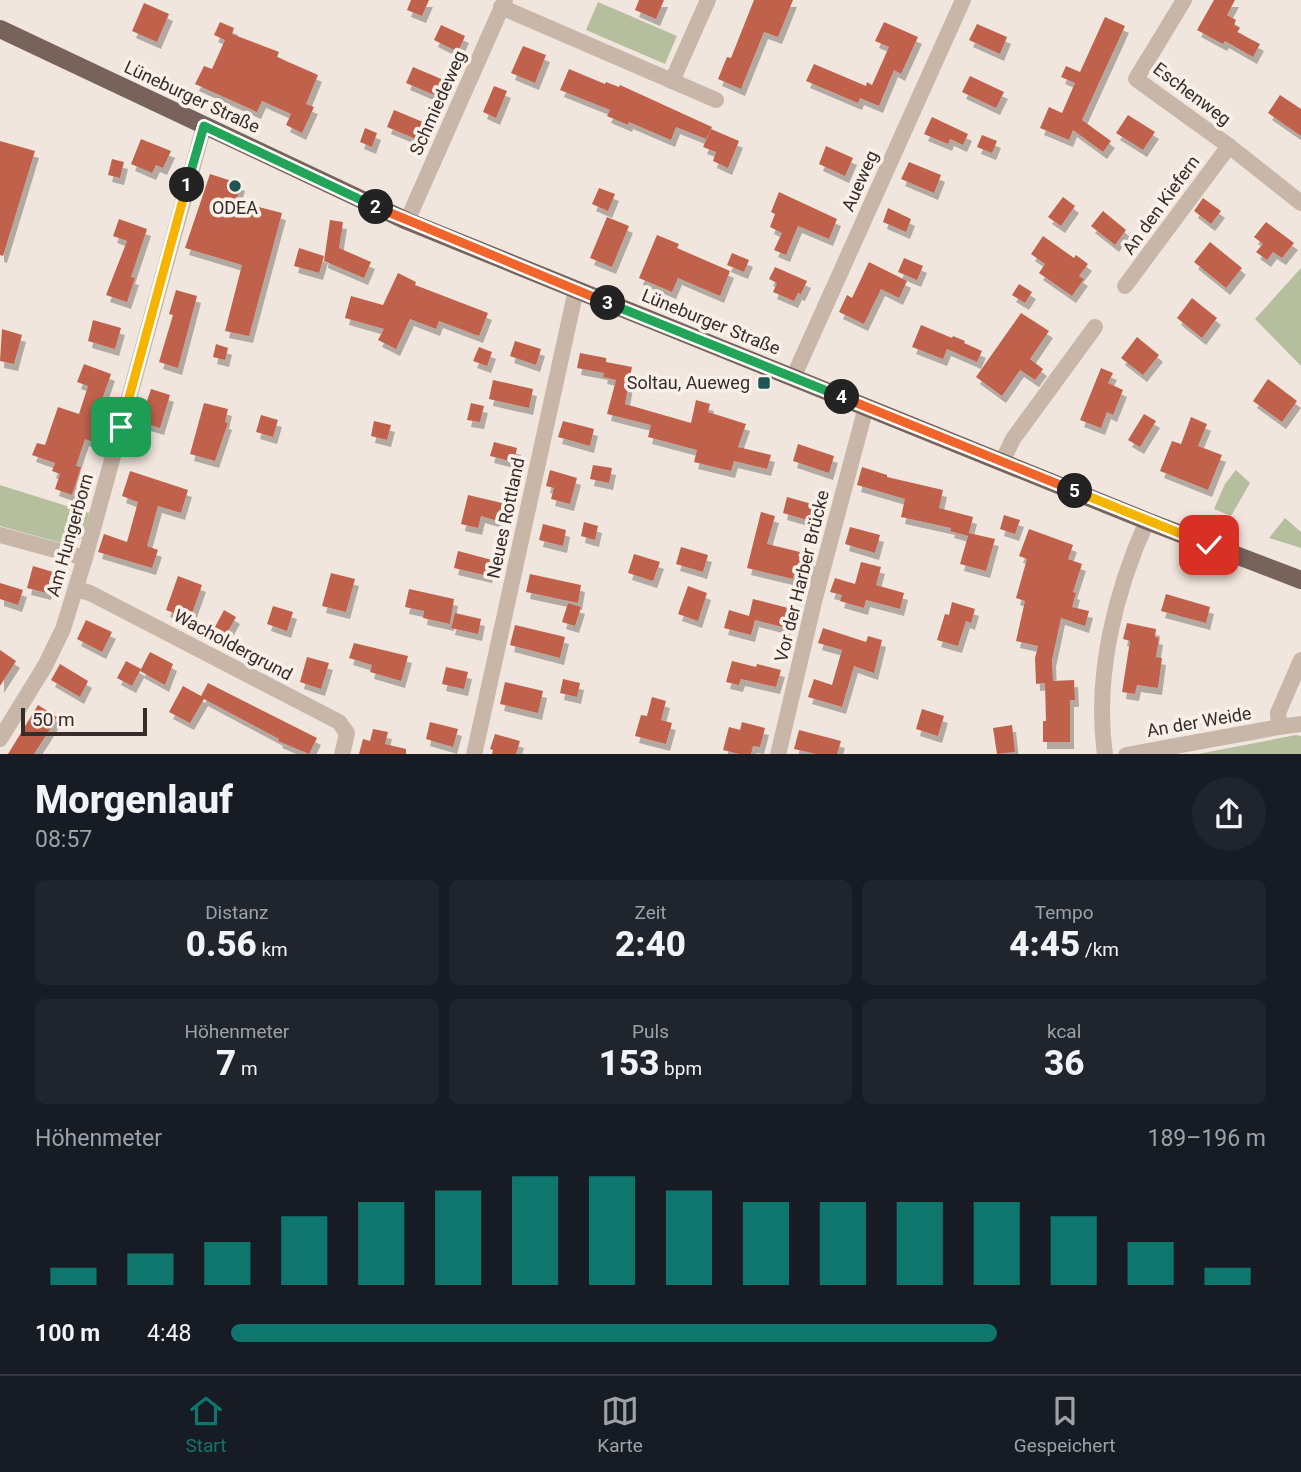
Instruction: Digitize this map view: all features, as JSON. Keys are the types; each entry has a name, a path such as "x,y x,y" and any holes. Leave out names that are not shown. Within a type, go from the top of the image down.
{"main road":[{"name":"Lüneburger Straße","path":"0,29 407,221 1147,521 1301,580"}],"street":[{"path":"672,81 708,0"},
{"name":"Aueweg","path":"793,377 963,0"},
{"name":"Eschenweg","path":"1184,0 1136,79 1229,146"},
{"path":"503,4 716,100"},
{"name":"Schmiedeweg","path":"407,221 503,4"},
{"name":"Am Hungerborn","path":"0,739 45,666 63,629 204,126"},
{"path":"1229,146 1301,202"},
{"name":"An den Kiefern","path":"1125,286 1229,146"},
{"name":"Neues Rottland","path":"474,754 576,290"},
{"path":"1002,462 1013,439 1095,327"},
{"name":"Vor der Harber Brücke","path":"778,754 814,602 866,407"},
{"path":"1105,754 1104,678 1115,606 1147,521"},
{"path":"0,535 85,558"},
{"name":"Wacholdergrund","path":"76,589 90,593 339,722 347,733 342,754"},
{"name":"An der Weide","path":"1279,727 1278,713 1301,660"},
{"name":"An der Weide","path":"1126,754 1301,724"}],"green space":[{"path":"598,2 677,36 665,64 586,30"},
{"path":"1301,268 1301,366 1255,319"},
{"path":"1236,470 1250,483 1231,516 1214,509 1225,484"},
{"path":"0,485 89,513 83,537 69,545 0,526"},
{"path":"1285,518 1301,532 1301,548 1269,538"},
{"path":"1301,736 1301,754 1198,754"}],"building":[{"path":"411,0 429,0 422,16 407,10"},
{"path":"639,0 664,0 656,19 635,10"},
{"path":"754,0 793,0 778,37 764,32 741,89 718,79 727,57 731,58"},
{"path":"1214,0 1235,0 1227,15 1236,20 1234,25 1240,28 1237,32 1260,44 1253,57 1225,41 1223,44 1197,30"},
{"path":"144,3 169,14 157,42 132,31"},
{"path":"1105,17 1125,26 1082,120 1111,141 1103,152 1073,130 1069,140 1040,128 1049,107 1062,113 1075,83 1061,77 1066,66 1080,72"},
{"path":"220,22 234,28 232,34 279,52 277,57 318,75 306,104 314,107 302,133 286,125 291,114 262,101 257,112 195,84 204,66 212,69 225,40 214,35"},
{"path":"884,22 918,37 901,74 894,70 879,106 860,98 858,103 806,81 814,64 866,86 867,82 872,85 889,47 875,41"},
{"path":"977,24 1007,37 1000,54 969,40"},
{"path":"441,25 465,36 458,52 434,40"},
{"path":"523,46 546,55 535,83 511,73"},
{"path":"413,67 446,81 439,97 406,83"},
{"path":"569,69 605,84 620,85 712,127 706,139 676,127 671,140 629,122 628,125 607,116 610,110 560,90"},
{"path":"970,76 1004,92 996,108 962,92"},
{"path":"494,86 507,91 496,118 483,112"},
{"path":"1280,95 1301,109 1301,136 1268,113"},
{"path":"394,110 423,122 416,139 387,127"},
{"path":"1128,115 1155,132 1143,150 1116,133"},
{"path":"932,117 968,134 963,145 950,139 948,144 924,134"},
{"path":"365,128 377,133 372,147 360,142"},
{"path":"711,129 739,141 728,168 713,161 716,152 703,147"},
{"path":"982,135 997,141 992,153 977,147"},
{"path":"141,139 171,151 163,168 156,165 152,173 131,164"},
{"path":"0,141 35,151 3,256 0,255"},
{"path":"826,146 853,158 845,176 819,164"},
{"path":"112,159 124,162 120,178 108,175"},
{"path":"909,162 941,175 934,193 901,179"},
{"path":"210,174 241,184 236,201 282,213 249,336 225,331 242,265 185,248"},
{"path":"599,188 615,194 608,211 592,204"},
{"path":"779,192 837,219 829,239 798,226 786,255 774,250 782,233 770,227 775,214 771,212"},
{"path":"1063,197 1075,206 1061,226 1048,217"},
{"path":"1203,198 1221,211 1211,224 1194,211"},
{"path":"888,208 911,219 906,232 883,222"},
{"path":"1103,211 1126,230 1115,245 1091,226"},
{"path":"607,217 629,226 612,267 590,258"},
{"path":"119,219 147,229 131,277 135,278 127,302 106,295 127,241 113,236"},
{"path":"330,220 343,222 339,248 371,262 364,278 324,261"},
{"path":"1266,222 1294,243 1282,258 1273,252 1267,260 1256,252 1263,244 1254,237"},
{"path":"657,235 679,244 677,248 730,271 720,296 678,278 672,292 639,278"},
{"path":"1043,236 1074,258 1076,255 1088,264 1079,276 1084,279 1072,296 1039,273 1045,264 1031,254"},
{"path":"1210,242 1242,268 1226,288 1194,262"},
{"path":"299,248 324,256 319,273 294,266"},
{"path":"732,253 749,260 744,272 727,265"},
{"path":"904,258 923,266 917,280 898,272"},
{"path":"869,262 907,281 899,298 881,289 864,324 839,312 847,295 852,298"},
{"path":"775,267 807,281 794,301 773,292 777,283 769,279"},
{"path":"398,273 416,282 415,285 488,313 479,336 439,321 436,329 410,319 396,349 378,340 384,329 345,318 351,296 383,305"},
{"path":"1019,284 1032,292 1025,303 1012,295"},
{"path":"176,290 197,296 178,368 159,362 173,315 169,314"},
{"path":"1192,298 1217,318 1202,338 1177,318"},
{"path":"1021,313 1049,331 1030,359 1043,369 1035,380 1020,370 1002,396 976,377"},
{"path":"93,320 121,328 115,349 88,341"},
{"path":"921,325 965,341 964,343 982,351 977,362 947,349 943,359 912,347"},
{"path":"2,329 22,335 14,364 0,361"},
{"path":"1137,337 1159,355 1143,375 1121,358"},
{"path":"515,341 541,349 536,365 510,356"},
{"path":"216,344 228,348 225,360 213,357"},
{"path":"479,347 492,352 487,366 473,361"},
{"path":"580,353 632,367 625,404 691,423 696,400 710,404 708,412 746,424 738,447 771,455 767,469 734,461 731,471 694,462 697,450 648,437 651,425 607,414 616,380 603,377 604,373 577,368"},
{"path":"84,364 111,374 95,420 99,422 93,442 85,439 76,466 81,467 72,495 55,489 60,474 52,471 55,463 32,455 37,443 45,445 58,407 79,414 88,386 77,382"},
{"path":"1101,368 1113,373 1108,383 1123,390 1113,415 1107,412 1101,428 1080,420"},
{"path":"1268,379 1297,401 1282,422 1253,401"},
{"path":"493,380 533,389 529,408 489,399"},
{"path":"151,389 170,395 160,428 140,422"},
{"path":"204,403 228,409 225,422 228,423 215,461 190,454"},
{"path":"471,403 484,406 480,422 467,420"},
{"path":"1144,414 1156,421 1140,447 1128,440"},
{"path":"261,415 278,420 273,437 256,432"},
{"path":"1191,417 1207,424 1198,446 1222,455 1208,490 1160,471 1172,441 1181,444"},
{"path":"374,421 391,425 387,440 371,436"},
{"path":"563,421 594,429 590,446 558,437"},
{"path":"494,442 517,448 514,462 490,456"},
{"path":"798,444 834,456 829,473 793,461"},
{"path":"593,465 612,468 609,483 590,479"},
{"path":"862,467 887,477 943,490 939,508 973,517 969,533 995,539 986,571 960,564 968,536 950,531 951,528 901,517 905,499 857,485"},
{"path":"550,470 577,478 570,504 551,499 554,488 546,486"},
{"path":"130,471 188,490 181,513 158,506 147,546 158,550 152,568 98,552 104,534 127,542 138,502 122,496"},
{"path":"468,495 502,503 498,521 481,516 478,528 461,524"},
{"path":"787,497 823,507 818,523 783,513"},
{"path":"761,512 775,516 767,544 800,552 798,556 812,560 808,577 794,573 793,579 747,568"},
{"path":"1004,515 1020,520 1015,534 1000,529"},
{"path":"584,522 598,526 595,540 581,536"},
{"path":"543,524 566,530 563,546 539,540"},
{"path":"850,527 880,535 875,553 845,544"},
{"path":"1029,529 1073,545 1068,559 1082,564 1073,592 1076,593 1072,607 1089,611 1085,626 1061,618 1052,660 1053,681 1074,680 1075,700 1070,700 1070,742 1043,742 1043,721 1046,721 1045,683 1036,684 1035,658 1038,646 1016,641 1025,601 1016,598 1027,559 1019,556"},
{"path":"681,547 708,555 703,572 676,564"},
{"path":"458,551 492,560 488,576 454,568"},
{"path":"634,554 660,562 653,581 628,573"},
{"path":"861,562 881,567 876,585 904,593 900,609 866,600 864,608 840,601 842,595 830,592 835,578 855,584"},
{"path":"33,566 53,572 47,593 27,588"},
{"path":"331,573 355,579 346,612 322,606"},
{"path":"530,574 581,585 578,603 526,592"},
{"path":"178,576 202,585 190,619 166,610"},
{"path":"0,583 23,590 18,605 0,599"},
{"path":"688,586 707,593 698,621 678,614"},
{"path":"409,589 454,599 450,624 423,618 424,611 405,607"},
{"path":"1166,594 1210,607 1206,623 1161,611"},
{"path":"753,599 792,609 786,628 755,620 751,635 724,628 729,610 749,616"},
{"path":"952,602 975,609 971,623 966,621 958,646 937,640 945,614 949,615"},
{"path":"568,603 581,607 575,626 562,622"},
{"path":"273,606 293,612 287,631 267,624"},
{"path":"224,610 236,617 227,633 215,627"},
{"path":"455,613 481,619 478,634 451,628"},
{"path":"86,620 112,632 102,652 77,639"},
{"path":"1127,623 1156,629 1155,637 1159,638 1156,657 1162,658 1158,688 1137,685 1135,694 1122,692 1130,641 1123,639"},
{"path":"515,625 565,637 560,658 510,645"},
{"path":"823,628 866,642 868,636 882,640 874,673 854,666 842,707 808,697 814,679 832,685 842,650 818,643"},
{"path":"354,643 408,656 401,681 370,672 372,665 349,658"},
{"path":"0,650 16,661 0,686"},
{"path":"150,652 173,664 165,685 140,671"},
{"path":"307,657 329,663 321,689 300,682"},
{"path":"126,661 141,669 132,686 117,678"},
{"path":"732,661 781,670 776,687 741,679 739,685 726,682"},
{"path":"60,664 88,681 80,697 51,680"},
{"path":"446,667 468,672 464,689 442,684"},
{"path":"563,679 580,683 577,697 560,693"},
{"path":"505,682 543,691 538,713 500,704"},
{"path":"208,683 317,738 309,754 278,741 279,739 204,699 190,723 169,712 183,686 201,696"},
{"path":"652,697 666,701 661,720 672,723 666,744 635,736 641,715 647,716"},
{"path":"38,705 57,717 47,734 34,754 8,754"},
{"path":"922,709 944,716 938,736 916,729"},
{"path":"430,722 458,729 453,747 426,739"},
{"path":"742,722 765,728 760,747 753,746 751,754 723,750 729,727 740,730"},
{"path":"1012,725 1015,752 997,754 993,728"},
{"path":"373,729 388,732 385,744 406,749 406,754 359,754 363,739 370,741"},
{"path":"799,730 841,741 837,754 816,754 794,749"},
{"path":"495,734 520,741 516,754 492,754 493,750 490,749"}],"place":[{"name":"ODEA","path":"235,186"},
{"name":"Soltau, Aueweg","path":"764,383"}],"route":[{"path":"121,427 204,126 407,221 1209,545"}]}
